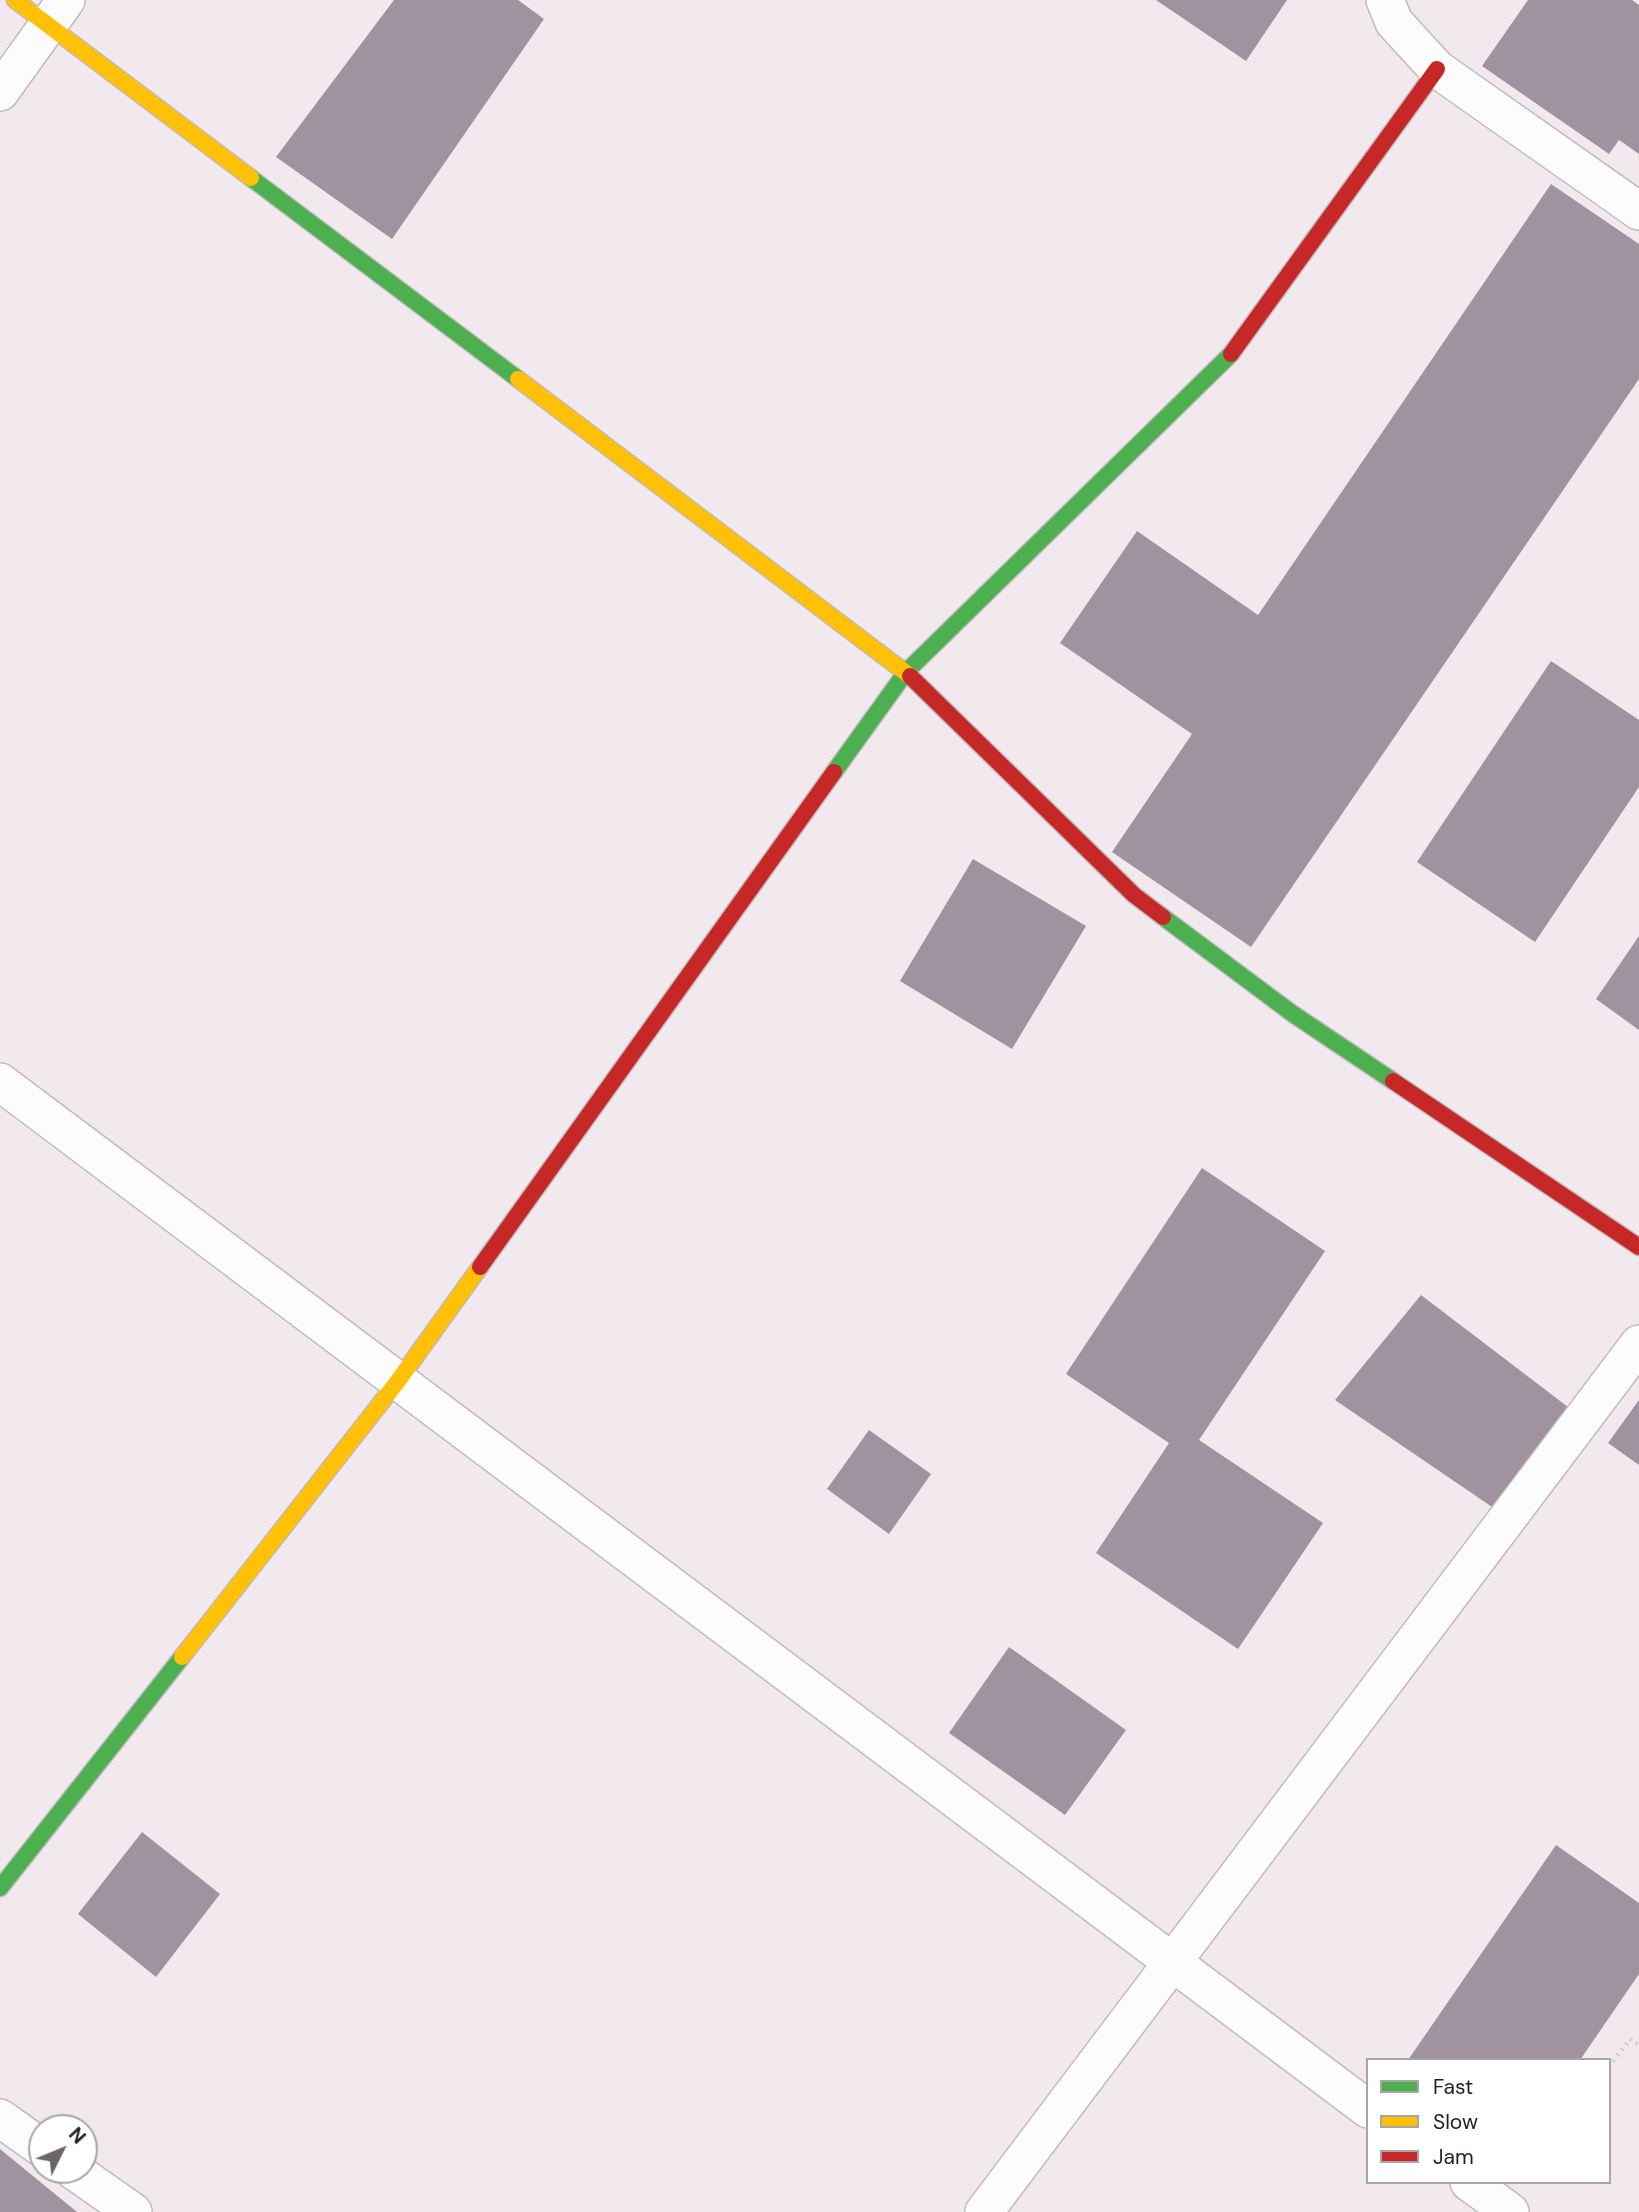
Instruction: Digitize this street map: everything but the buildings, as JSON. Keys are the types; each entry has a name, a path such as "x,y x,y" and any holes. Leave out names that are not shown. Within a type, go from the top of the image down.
{"street":[{"path":"15,0 57,12 906,672 1134,895 1293,1014 1639,1247"},
{"path":"1385,0 1394,22 1437,69 1639,211"},
{"path":"0,92 57,12"},
{"path":"0,1888 398,1381 906,672 1226,361 1437,69"},
{"path":"0,1082 1366,2108"},
{"path":"984,2212 1639,1343"},
{"path":"0,2118 28,2138"},
{"path":"94,2184 133,2212"},
{"path":"1472,2184 1510,2212"}],"path":[{"path":"1611,2064 1630,2039 1639,2045"}],"traffic: fast":[{"path":"251,178 518,379"},
{"path":"834,772 906,672 1231,354"},
{"path":"1163,917 1293,1014 1393,1081"},
{"path":"0,1888 182,1657"}],"traffic: slow":[{"path":"15,0 251,178"},
{"path":"518,379 910,676"},
{"path":"182,1657 398,1381 480,1267"}],"traffic: jam":[{"path":"1231,354 1437,69"},
{"path":"910,676 1134,895 1163,917"},
{"path":"480,1267 834,772"},
{"path":"1393,1081 1639,1247"}]}
